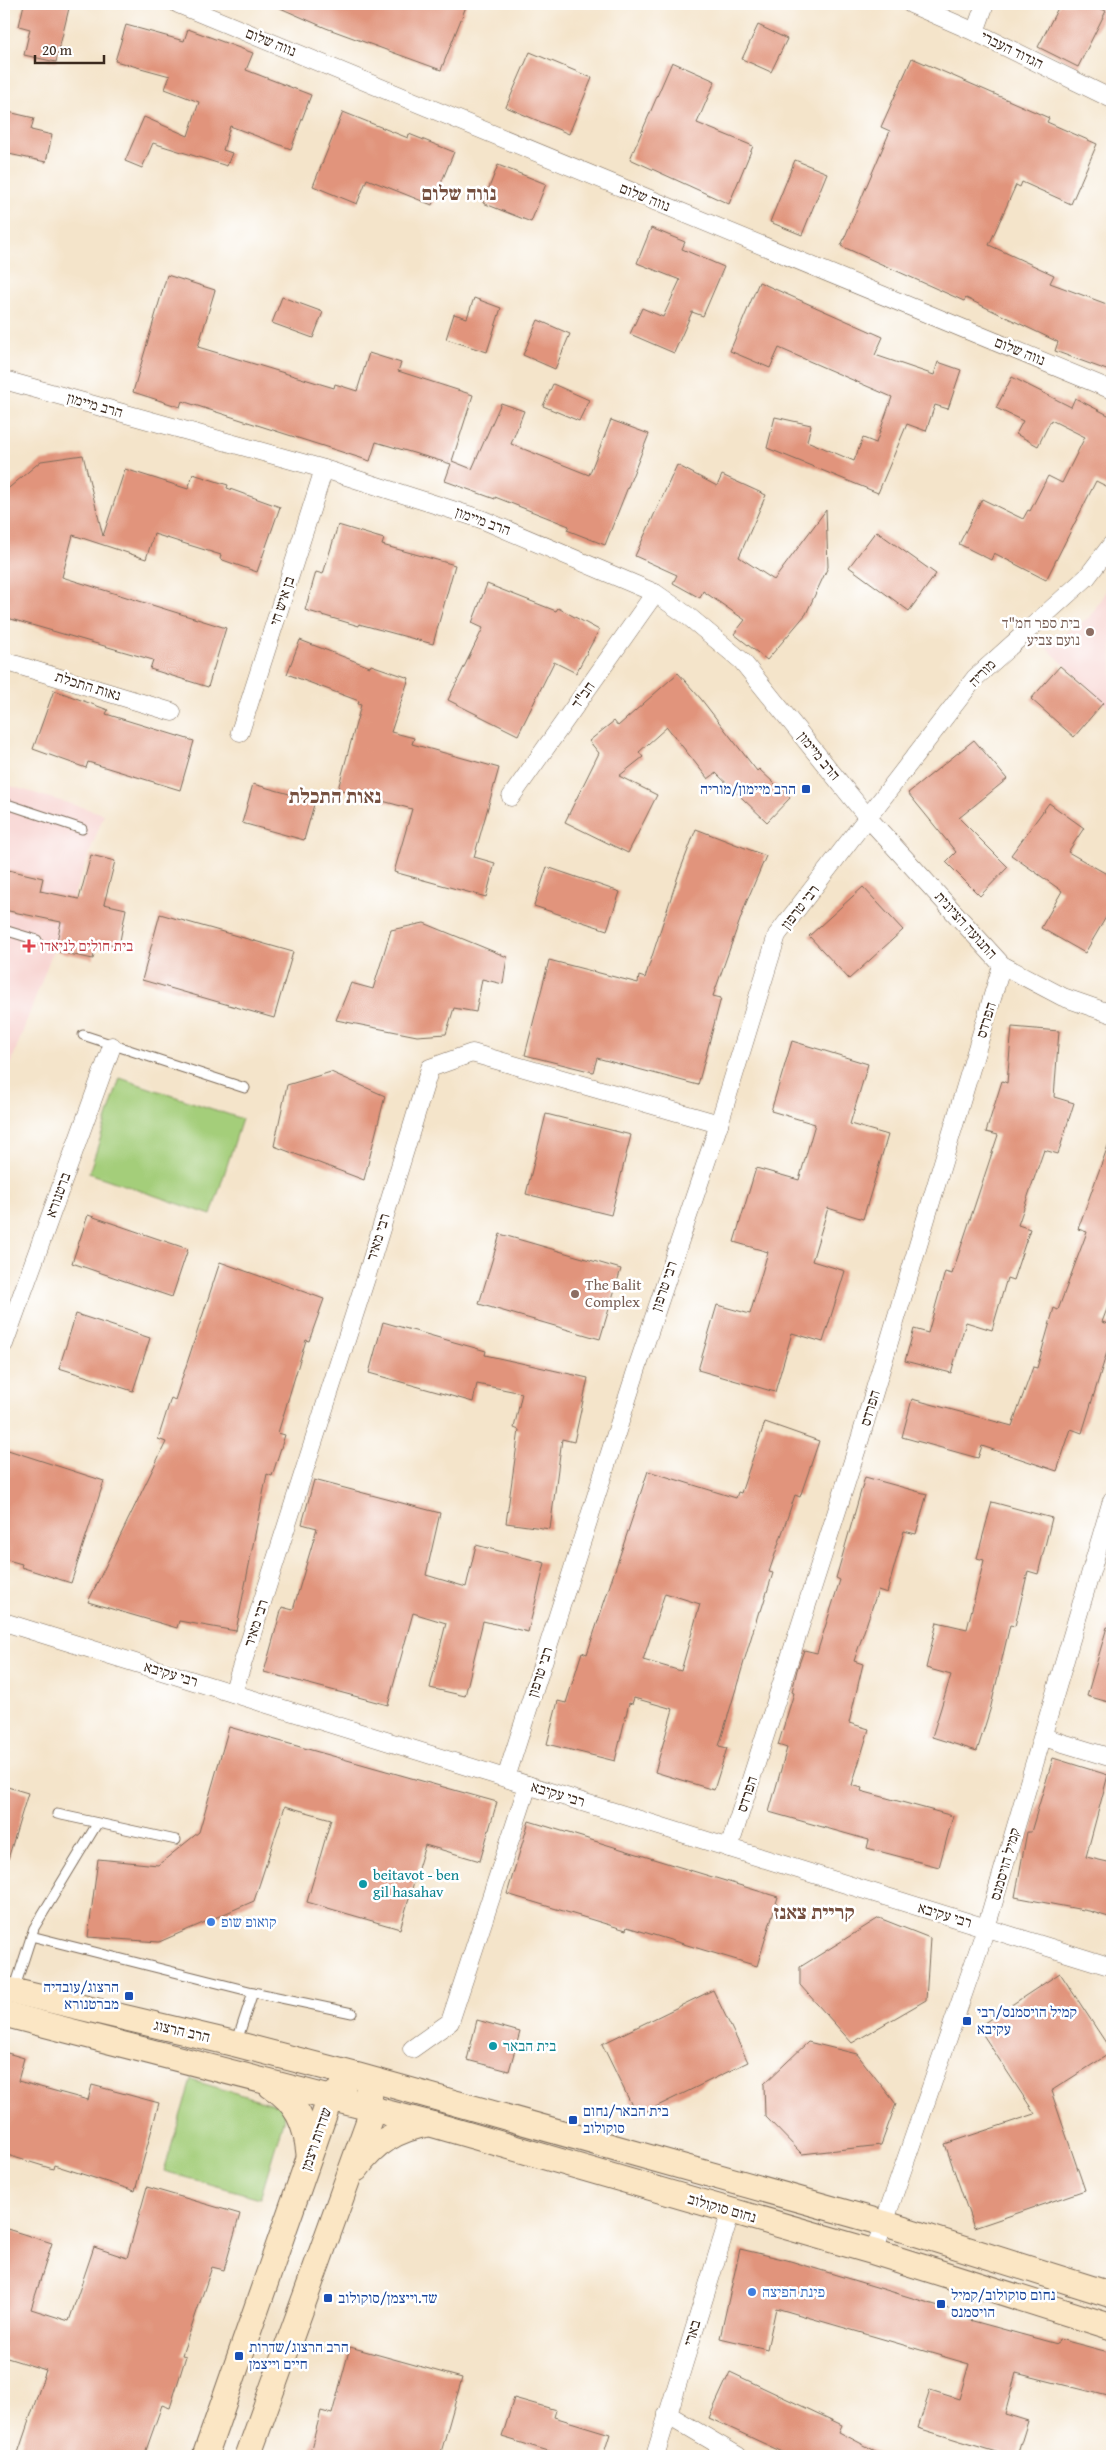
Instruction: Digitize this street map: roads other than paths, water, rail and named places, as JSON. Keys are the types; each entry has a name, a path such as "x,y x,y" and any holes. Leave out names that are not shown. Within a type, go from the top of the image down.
{"main road":[{"name":"הרב הרצוג","path":"7,1998 236,2044 359,2076"},
{"name":"הרב הרצוג","path":"7,1998 262,2081 330,2098"},
{"name":"נחום סוקולוב","path":"359,2076 883,2223 1112,2295"},
{"path":"248,2456 373,2109 359,2076"},
{"name":"שדרות ויצמן","path":"205,2456 330,2098 359,2076"},
{"path":"262,2081 290,2100 299,2113 307,2140 309,2158"},
{"name":"נחום סוקולוב","path":"330,2098 431,2124 874,2252 1112,2327"},
{"path":"349,2179 365,2157 389,2137 402,2130 431,2124"}],"street":[{"name":"נווה שלום","path":"178,4 1112,390"},
{"name":"הגדוד העברי","path":"911,4 976,32 1112,99"},
{"path":"976,32 985,4"},
{"name":"הרב מיימון","path":"4,380 324,469 481,519 655,593 688,616 742,661 869,819"},
{"name":"בן איש חי","path":"240,732 324,469"},
{"name":"מוריה","path":"869,819 975,678 1087,577 1112,544"},
{"name":"חב\"ד","path":"511,797 655,593"},
{"name":"נאות התכלת","path":"4,661 172,712"},
{"name":"התנועה הציונית","path":"869,819 1002,965 1063,997 1112,1014"},
{"name":"רבי טרפון","path":"506,1778 638,1365 720,1124 777,935 869,819"},
{"name":"הפרדס","path":"729,1848 860,1439 1002,965"},
{"name":"ברטנורא","path":"4,1344 112,1046"},
{"name":"רבי מאיר","path":"233,1693 366,1278 430,1068 472,1053 720,1124"},
{"name":"קמיל הויסמנס","path":"874,2252 986,1928 1110,1518 1112,1500"},
{"name":"רבי עקיבא","path":"4,1622 1112,1967"},
{"path":"1043,1737 1112,1758"},
{"path":"412,2049 450,2022 528,1785"},
{"name":"בארי","path":"655,2456 666,2414 731,2211"},
{"path":"666,2414 738,2456"}],"lane":[{"path":"4,803 82,829"},
{"path":"4,930 37,940"},
{"path":"83,1035 246,1088"},
{"path":"57,1814 176,1840"},
{"path":"7,1998 34,1928 97,1824"},
{"path":"31,1936 253,1992 352,2014"},
{"path":"236,2044 253,1992"}],"place":[{"name":"בית ספר חמ\"ד נועם צביע","path":"1090,632"},
{"name":"הרב מיימון/מוריה","path":"806,789"},
{"name":"בית חולים לניאדו","path":"29,946"},
{"name":"The Balit Complex","path":"575,1294"},
{"name":"beitavot - ben gil hasahav","path":"363,1884"},
{"name":"קואופ שופ","path":"211,1922"},
{"name":"הרצוג/עובדיה מברטנורא","path":"129,1996"},
{"name":"קמיל הויסמנס/רבי עקיבא","path":"967,2021"},
{"name":"בית הבאר","path":"493,2046"},
{"name":"בית הבאר/נחום סוקולוב","path":"573,2120"},
{"name":"פינת הפיצה","path":"752,2292"},
{"name":"שד.וייצמן/סוקולוב","path":"328,2298"},
{"name":"נחום סוקולוב/קמיל הויסמנס","path":"941,2304"},
{"name":"הרב הרצוג/שדרות חיים וייצמן","path":"239,2356"}],"district":[{"name":"נווה שלום","path":"459,193"},
{"name":"נאות התכלת","path":"335,796"},
{"name":"קריית צאנז","path":"814,1912"}]}
